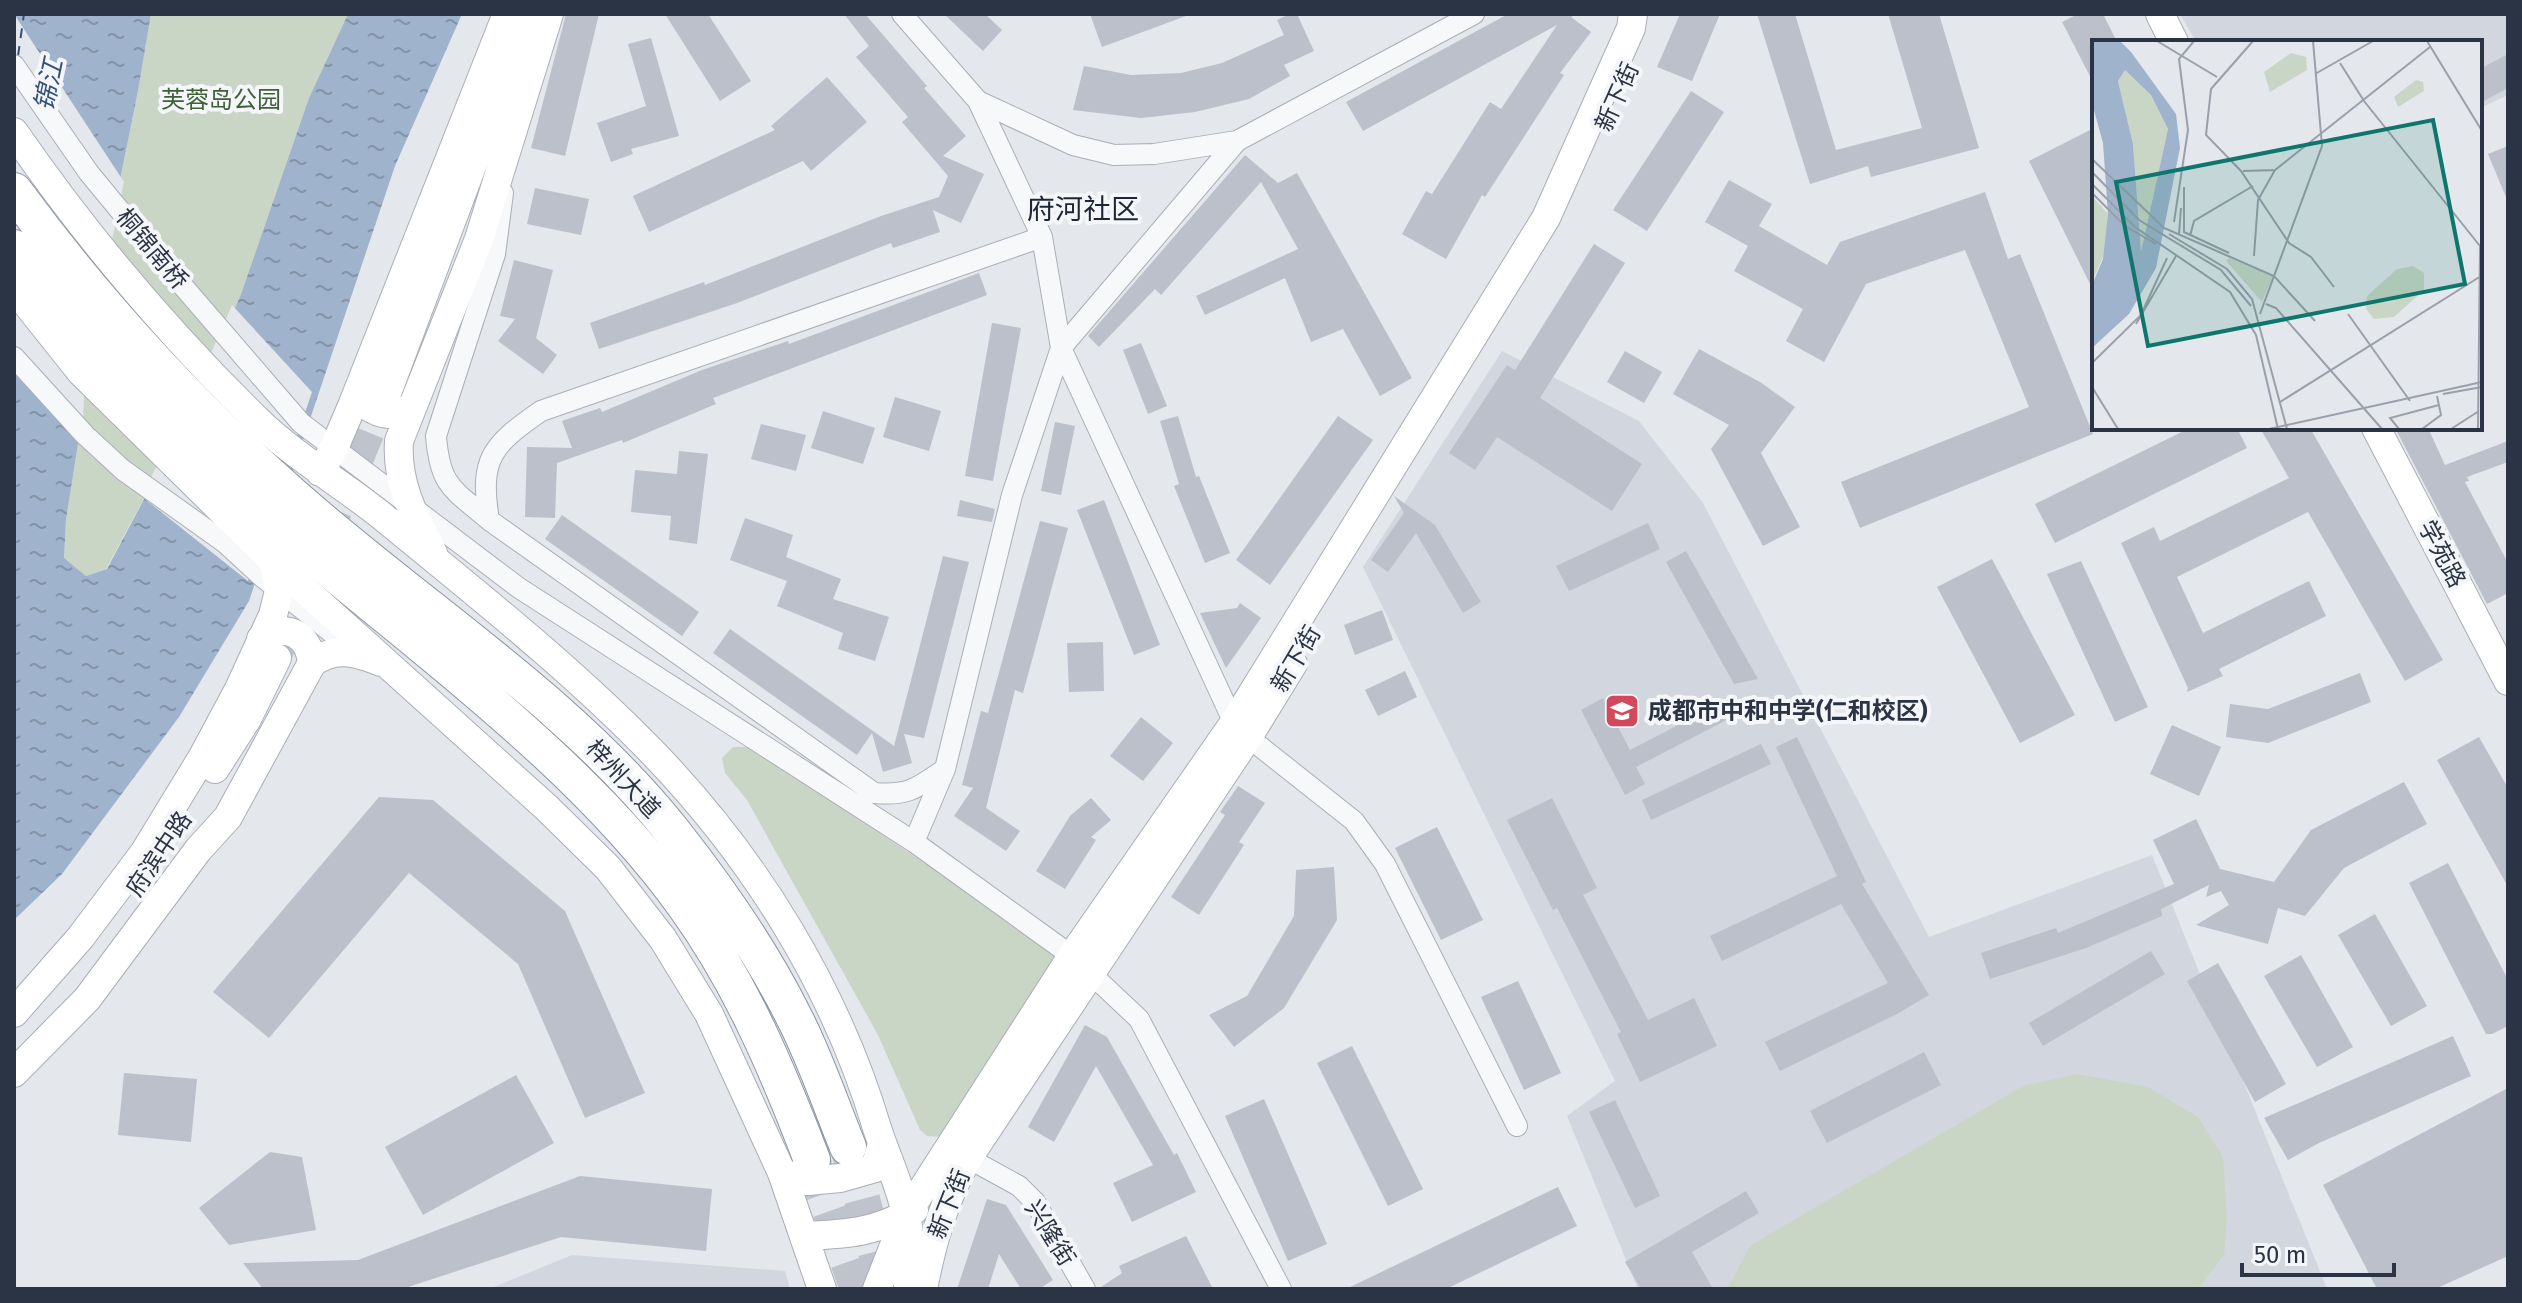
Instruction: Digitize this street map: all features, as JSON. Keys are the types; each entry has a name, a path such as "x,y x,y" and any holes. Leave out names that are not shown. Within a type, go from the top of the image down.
{"highway":[{"path":"14,191 64,258 119,323 229,437 276,552"},
{"path":"14,248 99,351 215,470 276,552"},
{"name":"梓州大道","path":"276,552 538,694 608,759 672,831 727,906 794,1016 865,1146"},
{"name":"梓州大道","path":"276,552 492,706 571,776 631,841 685,906 741,992 782,1080 797,1166"}],"main road":[{"path":"439,564 408,504 398,458 399,441 386,396 507,14"},
{"path":"386,396 529,14"},
{"path":"320,460 386,396 479,239 549,14"},
{"name":"新下街","path":"1241,730 1546,218 1631,28 1633,14"},
{"name":"新下街","path":"877,1289 906,1215 1082,965 1241,730 1559,227 1645,36 1650,14"},
{"path":"2160,14 2173,40"},
{"name":"桐锦南桥","path":"14,132 78,221 153,310 259,421 320,460 589,692 656,756 721,831 766,893 800,948 845,1039 868,1096 865,1146 906,1215 908,1289"},
{"path":"14,288 81,372 276,552 387,664 547,808 608,868 663,939 808,1181 840,1178 875,1168 865,1146"},
{"name":"学苑路","path":"2377,430 2508,681"},
{"path":"269,648 276,552"},
{"path":"14,1013 80,938 144,853 202,758 239,689 269,648 271,632 293,632 303,639 311,650 312,663"},
{"name":"府滨中路","path":"14,1031 58,985 138,888 247,719 269,648"},
{"path":"14,1073 87,999 198,850 228,817 312,663 323,655 338,651 358,653 387,664"},
{"name":"新下街","path":"923,1289 929,1257 950,1189 1082,965"},
{"path":"797,1166 804,1236 822,1289"},
{"path":"804,1236 856,1234 882,1226 950,1189"}],"street":[{"path":"902,14 978,101 1042,237 1061,348 1241,730 1354,821 1385,864 1517,1126"},
{"path":"978,101 1073,145 1114,155 1154,154 1237,141 1474,14"},
{"name":"桐锦南桥","path":"14,65 89,173 301,423 320,460 408,504 519,588 914,842 1082,965 1139,1019 1281,1289"},
{"path":"510,141 495,254 436,436 438,463 446,484 489,520 874,793 899,795 920,786 945,769"},
{"path":"914,842 945,769 1012,495 1061,348 1237,141"},
{"path":"489,520 485,497 486,473 493,452 511,432 541,411 1042,237"},
{"path":"14,357 85,435 123,470 224,542 276,552 358,653"},
{"name":"兴隆街","path":"968,1158 1019,1186 1035,1202 1085,1289"}],"shaded area":[{"path":"2180,14 2508,14 2508,95 2482,107 2482,40 2195,40"},
{"name":"成都市中和中学(仁和校区)","path":"1502,351 1639,421 1703,503 1929,937 2152,855 2327,1289 1638,1289 1567,1116 1615,1081 1363,567"},
{"path":"572,1255 785,1271 790,1289 489,1289"}],"green space":[{"name":"芙蓉岛公园","path":"151,14 348,14 309,98 241,294 189,414 106,569 86,576 64,558 66,520 78,444 81,372"},
{"path":"733,747 754,749 1062,955 941,1137 927,1136 920,1130 878,1035 747,800 725,773 722,758"},
{"path":"2077,1074 2148,1087 2198,1117 2223,1157 2227,1218 2224,1255 2200,1286 2194,1289 1727,1289 1751,1245 2023,1086"}],"water":[{"name":"锦江","path":"14,14 151,14 81,372 78,444 66,520 64,558 86,576 107,569 189,414 241,294 309,98 348,14 462,14 395,166 249,601 179,717 62,874 14,920"}],"pier":[{"path":"14,14 124,182 85,373 82,442 14,367"},
{"path":"232,305 312,392 248,581 141,496 185,412"}],"building":[{"path":"566,14 599,14 565,156 531,148"},
{"path":"665,14 708,14 751,81 720,101"},
{"path":"844,14 865,14 966,136 943,156 984,174 961,223 933,210 940,232 893,248 891,243 737,303 599,349 590,323 704,282 705,285 881,216 939,197 948,176 902,122 908,117 856,57 869,46"},
{"path":"944,14 985,14 1002,30 983,51"},
{"path":"1090,14 1186,14 1186,16 1102,47"},
{"path":"1297,14 1314,51 1284,65 1290,76 1249,99 1195,112 1141,118 1073,110 1084,66 1131,75 1181,73 1222,63 1284,35 1277,20"},
{"path":"1508,14 1577,14 1571,17 1591,32 1560,73 1564,75 1485,197 1482,195 1446,259 1402,234 1426,191 1432,194 1490,102 1501,109 1557,25 1363,131 1346,102"},
{"path":"1680,14 1720,14 1692,81 1657,67"},
{"path":"1757,14 1795,14 1836,150 1922,128 1888,14 1939,14 1979,148 1871,177 1868,166 1810,184"},
{"path":"2078,14 2103,14 2116,40 2092,40 2092,80 2062,22"},
{"path":"651,38 679,136 631,149 633,154 611,162 597,123 646,106 628,44"},
{"path":"2508,54 2508,88 2482,102 2482,68"},
{"path":"827,77 867,122 811,171 803,161 649,232 633,196 775,130 771,126"},
{"path":"1691,91 1724,112 1647,231 1613,210"},
{"path":"2092,129 2092,288 2029,161"},
{"path":"2508,146 2508,202 2488,154"},
{"path":"1245,155 1278,183 1297,173 1412,378 1380,396 1343,329 1311,342 1285,278 1205,315 1196,296 1298,249 1261,182 1161,295 1155,289 1099,347 1088,336"},
{"path":"1729,180 1772,204 1759,226 1827,265 1840,242 1985,192 2008,259 2020,254 2093,434 1860,528 1841,482 2029,407 1965,250 1866,284 1824,362 1786,341 1803,309 1734,271 1748,246 1705,222"},
{"path":"535,188 589,199 581,235 527,224"},
{"path":"1594,244 1625,263 1540,398 1642,464 1612,511 1497,437 1475,470 1449,453 1507,365 1515,370"},
{"path":"514,260 553,270 536,338 557,355 543,374 498,341 515,319 500,316"},
{"path":"979,273 987,295 713,398 716,404 623,443 622,440 557,463 555,518 525,517 527,447 572,448 562,421 600,408 602,412 702,370 788,341 789,344"},
{"path":"992,323 1021,328 993,481 965,476"},
{"path":"1141,343 1167,406 1148,414 1123,350"},
{"path":"1699,349 1760,382 1795,407 1761,453 1800,527 1763,546 1711,449 1729,425 1673,394"},
{"path":"1625,351 1662,372 1644,403 1607,382"},
{"path":"895,397 941,411 929,451 883,437"},
{"path":"823,411 875,428 863,464 811,448"},
{"path":"1178,416 1196,477 1199,476 1230,553 1205,563 1174,486 1179,484 1160,421"},
{"path":"1338,416 1373,440 1270,585 1236,560"},
{"path":"1055,422 1075,426 1061,495 1041,491"},
{"path":"761,424 806,435 796,471 751,459"},
{"path":"2186,430 2238,430 2247,448 2055,543 2035,504"},
{"path":"2261,430 2311,430 2443,660 2405,681 2308,512 2177,577 2203,633 2309,581 2326,616 2219,669 2223,676 2187,692 2188,688 2121,543 2154,527 2160,541 2289,478"},
{"path":"2396,430 2429,430 2445,465 2508,441 2508,462 2467,477 2469,481 2465,482 2508,563 2508,593 2487,604"},
{"path":"679,451 708,454 697,544 669,540 671,516 631,512 635,470 677,474"},
{"path":"1394,496 1435,525 1481,602 1463,613 1416,533 1388,572 1371,560 1404,513"},
{"path":"960,500 995,509 992,522 957,516"},
{"path":"1104,500 1160,645 1134,655 1077,510"},
{"path":"562,515 699,612 682,636 545,539"},
{"path":"745,518 793,535 786,557 841,579 833,599 889,617 875,661 838,649 843,633 777,606 787,581 730,560"},
{"path":"1040,521 1068,528 1023,693 1015,690 986,808 1020,831 1006,851 954,816 973,788 962,785 981,711 988,713"},
{"path":"1648,523 1660,549 1569,591 1556,566"},
{"path":"1686,551 1758,679 1734,684 1666,562"},
{"path":"943,556 969,562 924,738 904,734 912,763 883,772 872,733 857,755 713,653 730,629 894,746"},
{"path":"1992,559 2075,715 2020,743 1937,587"},
{"path":"2081,561 2148,707 2115,722 2047,574"},
{"path":"1240,603 1261,618 1226,668 1200,613 1237,608"},
{"path":"1382,610 1393,640 1355,655 1344,625"},
{"path":"1103,642 1104,691 1069,692 1067,643"},
{"path":"1405,671 1417,697 1378,716 1365,690"},
{"path":"2360,673 2371,702 2268,743 2226,737 2230,704 2268,709"},
{"path":"1736,695 1744,711 1636,767 1645,784 1625,795 1581,710 1603,698 1630,750"},
{"path":"1141,717 1173,743 1143,781 1110,756"},
{"path":"2172,725 2221,747 2199,796 2150,774"},
{"path":"1797,737 1866,882 1862,884 1929,995 1780,1071 1765,1042 1888,983 1841,904 1722,961 1710,936 1837,876 1776,747"},
{"path":"2479,737 2508,788 2508,887 2437,760"},
{"path":"1761,744 1771,764 1651,820 1642,800"},
{"path":"2404,782 2427,824 2344,868 2305,916 2278,908 2268,944 2196,925 2229,905 2221,891 2206,897 2209,885 2161,909 2162,916 2086,948 1990,979 1981,953 2056,928 2058,933 2174,884 2153,840 2196,819 2220,869 2274,882 2311,830"},
{"path":"1238,786 1265,803 1239,842 1244,845 1199,915 1171,897 1225,815 1220,812"},
{"path":"379,797 433,800 565,911 645,1093 585,1118 518,964 409,873 269,1038 213,992"},
{"path":"1091,798 1111,820 1091,837 1096,840 1065,889 1036,871 1070,816"},
{"path":"1552,798 1597,888 1583,895 1648,1020 1694,998 1717,1046 1640,1082 1617,1034 1621,1032 1507,820"},
{"path":"1437,827 1483,920 1441,940 1395,848"},
{"path":"2448,863 2508,980 2508,1026 2492,1034 2486,1034 2409,883"},
{"path":"1334,867 1337,920 1284,1008 1234,1047 1209,1015 1247,996 1294,916 1296,870"},
{"path":"2375,914 2427,1006 2391,1026 2338,935"},
{"path":"2151,951 2165,974 2043,1046 2029,1023"},
{"path":"2301,955 2353,1047 2317,1067 2264,976"},
{"path":"2218,963 2286,1084 2255,1102 2187,981"},
{"path":"1518,981 1561,1073 1524,1090 1481,997"},
{"path":"1085,1025 1107,1037 1174,1155 1177,1153 1196,1192 1132,1222 1113,1183 1153,1165 1096,1066 1054,1142 1028,1127"},
{"path":"2453,1036 2471,1076 2319,1143 2288,1160 2264,1118"},
{"path":"1352,1046 1423,1189 1388,1206 1317,1063"},
{"path":"1924,1052 1941,1085 1827,1143 1810,1111"},
{"path":"124,1073 197,1079 191,1142 118,1135"},
{"path":"516,1075 554,1143 423,1215 385,1147"},
{"path":"2508,1088 2508,1256 2435,1289 2377,1289 2323,1185"},
{"path":"1264,1099 1327,1244 1288,1261 1225,1116"},
{"path":"1615,1100 1660,1196 1635,1208 1589,1112"},
{"path":"270,1152 302,1157 316,1230 229,1245 199,1208"},
{"path":"580,1176 712,1189 706,1251 561,1237 402,1289 263,1289 243,1263 358,1260"},
{"path":"1558,1187 1577,1226 1446,1289 1346,1289"},
{"path":"1746,1191 1759,1213 1692,1252 1713,1289 1641,1289 1625,1262"},
{"path":"987,1199 1006,1205 1053,1280 1039,1289 1021,1289 999,1254 988,1289 957,1289"},
{"path":"1186,1236 1213,1289 1098,1289 1122,1273 1119,1266"}],"ferry route":[{"path":"18,56 24,14"}],"tunnel":[{"path":"279,653 387,393"},
{"path":"848,1147 886,1289"},
{"path":"812,1160 858,1289"}],"place":[{"name":"成都市中和中学(仁和校区)","path":"1622,711"}],"district":[{"name":"府河社区","path":"1083,209"}]}
